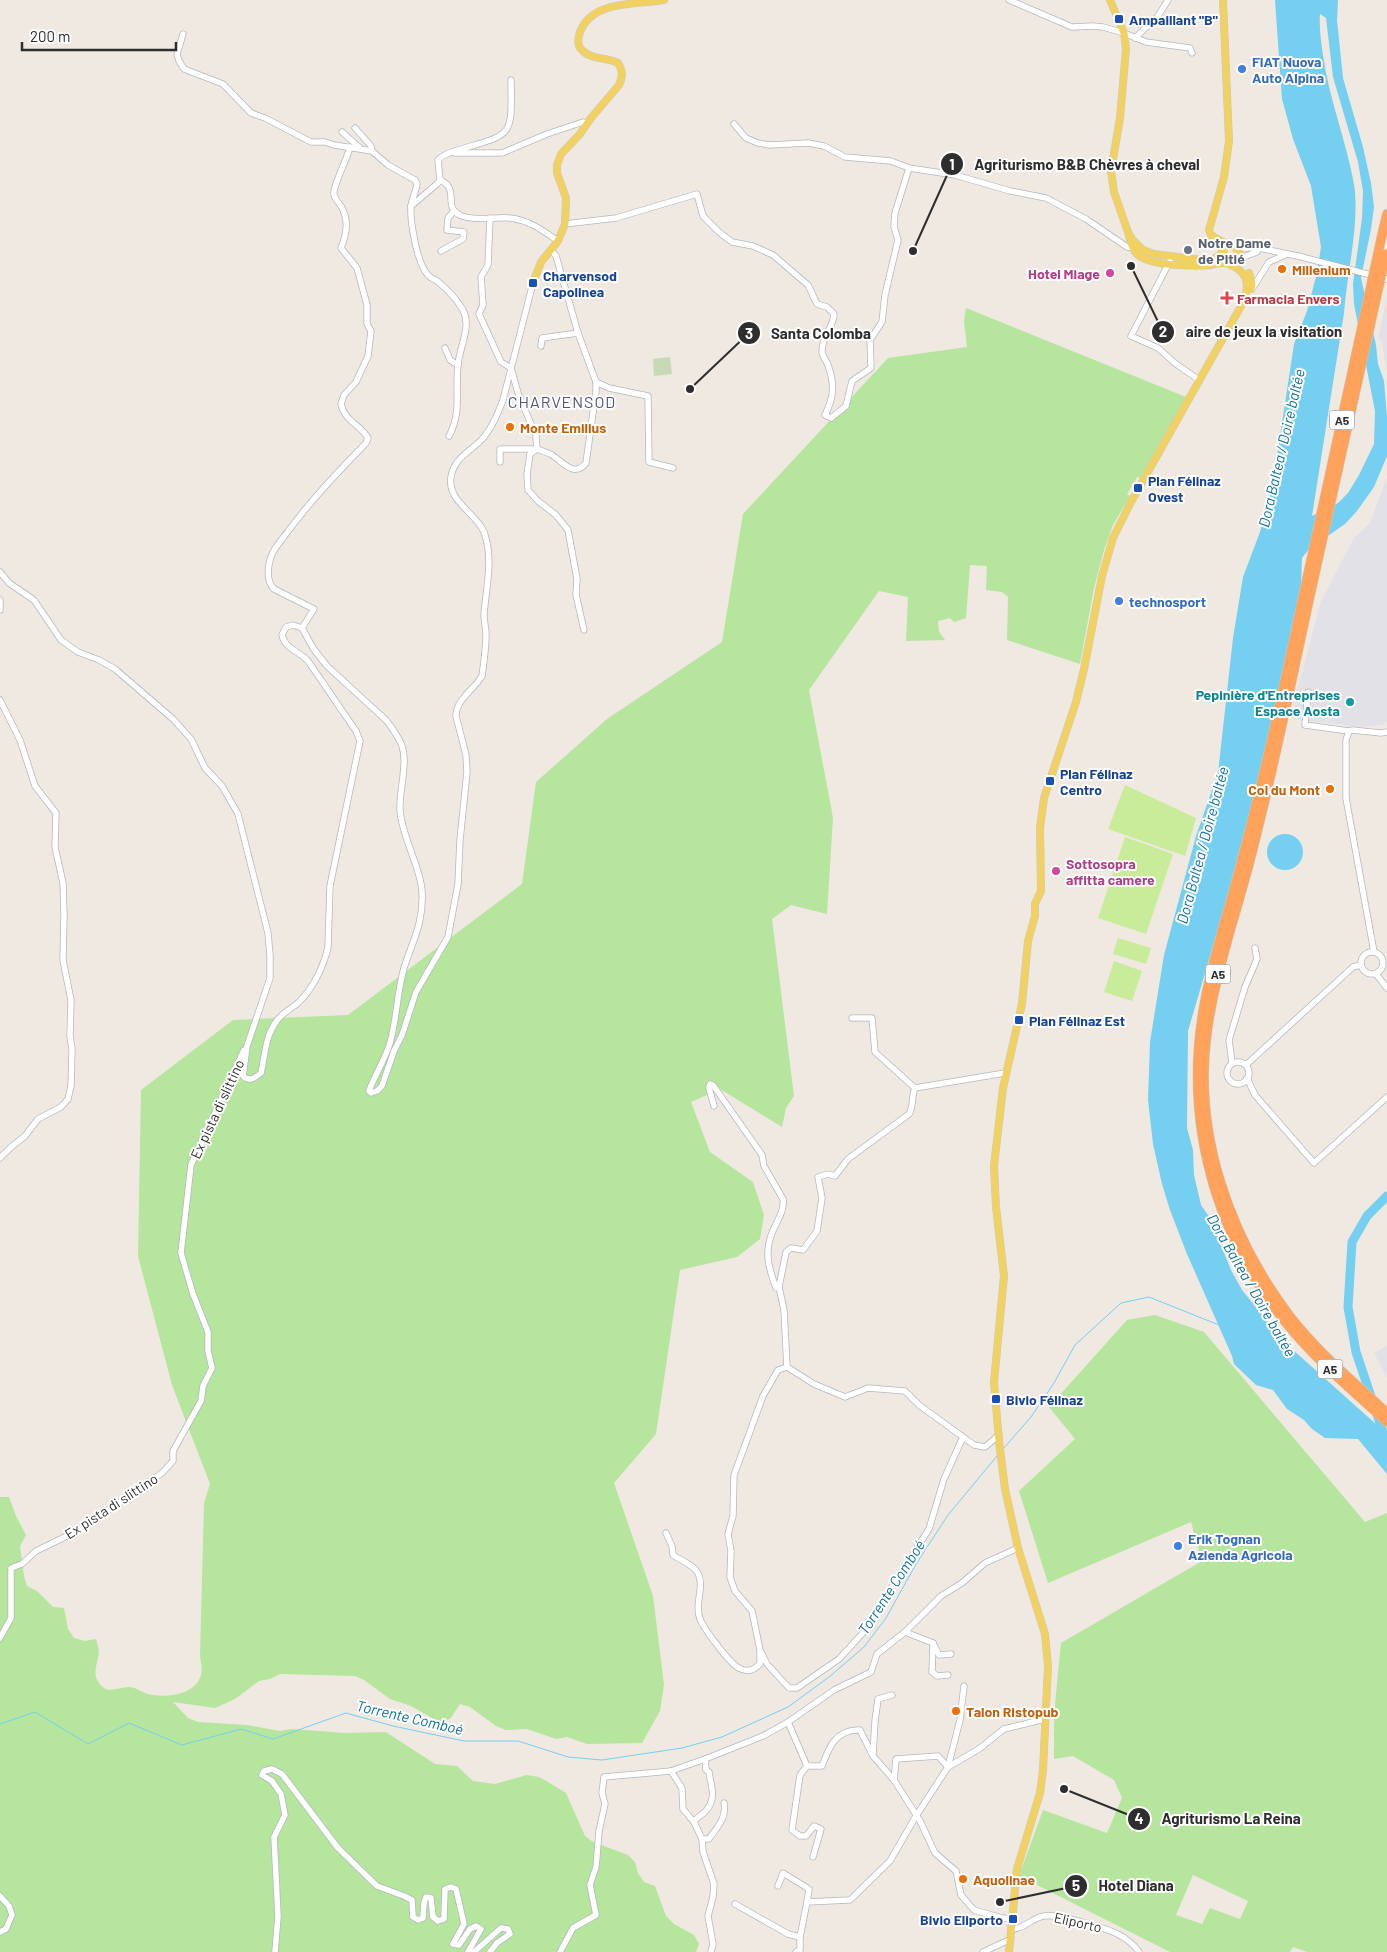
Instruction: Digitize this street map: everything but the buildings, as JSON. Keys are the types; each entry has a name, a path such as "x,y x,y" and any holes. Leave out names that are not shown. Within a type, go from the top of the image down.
{"highway":[{"name":"A5","path":"1387,214 1258,803 1208,983 1199,1036 1197,1066 1200,1123 1204,1150 1216,1195 1244,1257 1278,1311 1311,1351 1387,1422"},
{"name":"A5","path":"1386,251 1265,803 1218,975 1207,1034 1204,1067 1206,1115 1210,1140 1223,1193 1245,1244 1259,1270 1290,1317 1333,1363 1387,1413"}],"main road":[{"path":"533,283 541,262 558,241 565,224 566,198 557,173 557,165 561,154 619,85 622,73 618,63 594,57 581,50 578,38 583,25 597,11 617,2 646,3 664,0"},
{"path":"1110,0 1124,33 1126,49 1120,118 1111,171 1114,192 1133,248 1143,258 1168,264 1235,265 1241,259"},
{"path":"1009,1952 1017,1869 1040,1793 1043,1770 1048,1651 1045,1634 1018,1548 1006,1488 999,1438 995,1368 1004,1276 996,1207 994,1166 1006,1073 1022,1004 1028,941 1035,916 1035,904 1041,890 1040,828 1044,798 1078,694 1106,557 1121,520 1245,299 1247,283 1244,276 1237,268 1227,264 1223,252 1213,241 1209,230 1224,177 1228,141 1223,0"},
{"path":"1128,232 1143,250 1172,257 1210,261 1234,247"},
{"path":"1211,234 1241,252 1241,259 1251,279 1251,289"}],"street":[{"path":"1009,0 1072,28 1092,26 1124,33 1146,42 1190,48 1192,53"},
{"path":"1135,38 1158,16 1168,0"},
{"path":"183,34 177,50 177,57 188,72 223,84 252,113 266,118 308,141 350,146 370,151"},
{"path":"411,206 433,190 440,180 438,159 454,151 498,138 505,133 510,126 512,116 511,80"},
{"path":"454,151 455,154 502,153 547,134 584,122 587,123"},
{"path":"734,124 746,138 758,143 770,145 808,143 824,146 845,158 883,160 909,168 955,175 1010,191 1046,198 1086,219 1127,247 1133,248"},
{"path":"355,128 371,146 370,151"},
{"path":"342,132 358,146 370,151 388,165 415,180 417,188 411,206 414,236 421,266 428,276 442,286 464,311 466,325 458,365 456,424 450,436"},
{"path":"302,628 314,609 274,589 270,585 268,580 273,553 296,521 368,438 365,433 349,420 342,404 344,395 356,382 368,356 371,332 367,324 367,305 357,268 341,248 347,221 334,195 335,184 341,173 350,146"},
{"path":"565,224 616,218 696,194 703,216 719,232 732,242 753,246 773,255 808,285 817,304 827,307 834,314 834,320 823,338 822,354 832,379 832,400 824,415 831,418 846,406 852,380 871,368 870,340 882,322 885,295 898,240 894,227 895,213 909,168"},
{"path":"440,180 447,184 450,189 451,204 454,211 467,217 523,220 558,241"},
{"path":"441,251 463,239 464,232 447,230 448,218 454,211"},
{"path":"490,218 488,265 481,276 483,305 479,314 501,362 510,368 536,436 537,449"},
{"path":"1234,247 1258,248 1310,260"},
{"path":"500,462 500,449 537,449 550,454 568,468 578,469 586,463 596,382 578,333 556,256 551,250"},
{"path":"1241,259 1250,253 1260,252 1284,255 1387,279"},
{"path":"1245,299 1269,262 1284,255"},
{"path":"1172,257 1131,336 1158,348 1176,364 1199,380"},
{"path":"0,572 9,583 34,600 61,640 78,652 115,669 173,719 191,739 205,768 222,786 238,814 268,933 270,978 247,1046 243,1076 248,1079 255,1078 261,1074 264,1050 275,1022 300,1001 314,981 326,957 331,881 360,741 356,731 308,661 300,653 289,647 283,640 282,635 286,627 293,625 302,628 313,648 327,666 386,720 402,746 404,758 400,810 422,890 420,928 404,969 391,1040 386,1056 371,1083 369,1091 371,1093 377,1091 382,1086 416,992 448,937 458,884 460,840 467,772 466,755 456,709 465,695 482,676 486,632 484,617 489,570 488,545 483,529 460,503 452,488 451,479 454,466 461,456 483,439 494,422 504,400 510,368 533,283"},
{"path":"541,346 542,338 578,333"},
{"path":"445,348 450,360 458,365"},
{"path":"596,382 609,388 648,396 649,462 673,468"},
{"path":"537,449 530,454 527,474 528,490 538,501 556,515 568,530 577,579 576,596 584,630"},
{"path":"0,600 0,610"},
{"path":"1308,692 1305,725 1349,731 1387,732"},
{"path":"0,700 20,740 35,786 56,813 55,847 63,883 63,960 71,1000 70,1036 72,1048 71,1086 68,1098 61,1107 38,1120 25,1136 0,1158"},
{"path":"1349,731 1346,740 1346,798 1374,952 1380,956 1383,962 1382,969 1376,974 1368,974 1361,965"},
{"path":"1232,1063 1229,1040 1245,988 1257,959 1255,948"},
{"path":"1361,965 1364,955 1374,952"},
{"path":"1246,1065 1353,967 1361,965"},
{"path":"1376,974 1387,988"},
{"name":"Ex pista di slittino","path":"0,1638 11,1618 10,1568 22,1564 36,1551 70,1534 139,1490 163,1472 173,1461 173,1451 201,1401 204,1386 212,1368 208,1351 208,1332 193,1294 181,1253 191,1165 239,1065 257,1015"},
{"path":"852,1018 872,1018 875,1052 915,1088"},
{"path":"1240,1062 1246,1065 1249,1072 1247,1078 1237,1084 1230,1080 1227,1069 1232,1063 1240,1062"},
{"path":"915,1088 1006,1073"},
{"path":"1247,1078 1255,1096 1314,1163 1387,1097"},
{"path":"714,1106 709,1088 710,1084 713,1084 754,1142 762,1155 764,1166 783,1199 782,1210 771,1234 767,1256 768,1269 776,1288 779,1287"},
{"path":"787,1367 784,1310 779,1287 786,1252 791,1248 803,1250 817,1231 822,1198 818,1177 828,1174 835,1176 848,1159 909,1114 913,1107 912,1097 915,1088"},
{"path":"787,1367 814,1384 844,1397 868,1388 905,1391 919,1405 974,1445 985,1447 999,1438"},
{"path":"666,1533 672,1546 673,1555 682,1562 694,1567 698,1573 700,1584 698,1603 700,1618 726,1655 738,1668 754,1669 760,1664 760,1650 752,1611 735,1591 730,1577 731,1551 728,1534 732,1516 734,1475 763,1396 778,1370 787,1367"},
{"path":"760,1650 767,1664 789,1688 797,1688 840,1659 862,1634 929,1529 944,1479 963,1437"},
{"path":"560,1952 573,1928 596,1915 590,1885 596,1867 599,1831 605,1804 602,1793 604,1777 671,1771 763,1736 788,1722 834,1690 871,1672 877,1654 905,1632 940,1596 962,1583 985,1563 1018,1548"},
{"path":"905,1632 933,1643 939,1654 951,1654"},
{"path":"933,1643 932,1672 937,1676 948,1675"},
{"path":"807,1902 850,1900 890,1861 916,1816 948,1767 960,1720 964,1686"},
{"path":"873,1756 878,1699 892,1695"},
{"path":"948,1767 979,1750 1004,1729 1045,1720"},
{"path":"788,1722 807,1766"},
{"path":"807,1766 822,1766 836,1737 850,1729 860,1730 873,1756 894,1780 916,1816 935,1853 956,1871 961,1895 974,1910 1013,1919"},
{"path":"894,1780 896,1759 938,1756 948,1767"},
{"path":"694,1822 697,1817 706,1812 713,1795 712,1783 709,1772 706,1770 705,1759"},
{"path":"807,1766 800,1775 792,1830 800,1836 806,1836 814,1826 821,1829 813,1856"},
{"path":"275,1952 278,1916 274,1837 285,1815 280,1794 272,1781 262,1775 264,1771 272,1769 282,1774 338,1848 377,1886 412,1900 413,1917 418,1920 423,1918 426,1897 431,1898 434,1917 438,1921 444,1919 445,1889 451,1887 456,1889 464,1924 453,1944 459,1945 470,1929 476,1926 481,1929 468,1952"},
{"path":"671,1771 682,1788 681,1803 683,1808 694,1822 702,1839 703,1852 714,1884 708,1916 713,1944 711,1952"},
{"path":"702,1839 709,1839 721,1822 726,1812 724,1803"},
{"path":"778,1886 782,1873 809,1889 799,1951"},
{"path":"0,1896 9,1906 12,1915 6,1929 0,1932"},
{"path":"736,1904 788,1934 800,1936"},
{"name":"Eliporto","path":"1012,1929 1022,1928 1037,1917 1046,1915 1063,1917 1104,1927 1134,1945 1139,1952"},
{"path":"474,1952 501,1928 508,1929 510,1934 497,1943 490,1952"},
{"path":"983,1952 1011,1938"}],"shaded area":[{"path":"1387,297 1387,372 1382,343 1378,338"},
{"path":"1387,477 1387,721 1383,725 1362,727 1292,719 1296,695 1321,601 1354,538 1370,523"},
{"path":"1387,1346 1387,1378 1374,1353"}],"green space":[{"path":"966,308 1186,397 1140,478 1137,477 1127,494 1130,496 1113,525 1094,588 1080,664 1007,640 1008,597 1002,592 986,590 987,566 970,565 966,618 954,622 950,618 938,621 939,632 945,640 906,641 908,597 879,591 809,690 833,818 827,914 791,905 772,919 794,1096 786,1108 782,1127 720,1089 691,1102 710,1152 753,1182 764,1215 760,1239 737,1257 680,1270 656,1434 614,1483 653,1596 664,1685 660,1711 642,1743 587,1744 567,1737 556,1739 527,1729 506,1730 496,1726 470,1707 460,1704 450,1719 439,1722 411,1706 390,1699 364,1680 355,1676 280,1674 270,1679 259,1681 235,1699 215,1708 173,1702 188,1718 198,1722 247,1725 280,1731 291,1729 345,1733 386,1732 435,1764 457,1766 473,1781 495,1784 527,1775 539,1777 566,1793 585,1836 593,1842 628,1855 635,1862 638,1873 644,1882 655,1886 666,1916 674,1924 694,1935 699,1944 696,1952 0,1952 0,1497 9,1497 26,1535 20,1546 27,1586 37,1591 53,1607 64,1608 68,1629 74,1638 85,1641 96,1639 99,1654 96,1675 102,1687 114,1690 130,1687 148,1694 162,1696 177,1694 191,1689 196,1684 200,1678 202,1667 200,1656 204,1503 210,1484 172,1385 138,1256 141,1090 233,1020 348,1015 522,884 536,782 607,719 722,642 743,514 888,358 967,347 964,321"},
{"path":"670,357 672,374 654,376 653,359"},
{"path":"1125,785 1196,818 1185,856 1108,829"},
{"path":"1125,837 1173,854 1146,934 1098,918"},
{"path":"1118,938 1151,948 1146,964 1113,954"},
{"path":"1114,961 1142,971 1132,1001 1104,992"},
{"path":"1155,1315 1204,1332 1365,1522 1387,1513 1387,1952 1307,1952 1293,1947 1290,1952 1170,1952 1019,1876 1043,1810 1107,1833 1122,1798 1114,1780 1073,1756 1054,1759 1054,1714 1061,1643 1202,1561 1191,1522 1048,1583 1019,1491 1075,1439 1049,1407 1127,1320","holes":["1193,1875 1248,1901 1240,1919 1210,1908 1202,1924 1176,1915"]}],"water":[{"name":"Dora Baltea / Doire baltée","path":"1275,0 1338,0 1337,20 1343,78 1363,147 1374,207 1361,278 1376,345 1378,364 1384,381 1387,417 1387,456 1374,487 1357,511 1345,524 1309,549 1302,558 1301,586 1260,775 1188,1031 1187,1128 1193,1150 1194,1175 1201,1205 1210,1218 1231,1270 1242,1290 1283,1341 1387,1434 1387,1474 1358,1439 1325,1438 1312,1429 1304,1420 1287,1409 1273,1390 1256,1385 1234,1364 1170,1210 1153,1144 1148,1100 1150,1042 1164,955 1196,836 1218,773 1233,638 1243,577 1260,532 1272,489 1294,344 1307,311 1317,273 1321,247 1311,186 1293,139 1282,99","holes":["1320,14 1326,18 1333,77 1358,162 1363,191 1362,218 1353,284 1354,304 1375,411 1374,444 1359,475 1348,493 1338,503 1312,516 1344,313 1355,215 1354,184 1347,151 1329,88 1323,55"]},
{"path":"1285,834 1298,839 1303,852 1298,865 1285,870 1272,865 1267,852 1272,839"}],"waterway":[{"path":"1387,1196 1367,1216 1352,1242 1348,1307 1356,1352 1387,1444"},
{"name":"Torrente Comboé","path":"1003,1449 1031,1417 1054,1383 1075,1345 1121,1303 1149,1297 1219,1325"},
{"name":"Torrente Comboé","path":"0,1724 35,1712 88,1744 129,1723 182,1745 241,1729 273,1739 346,1713 393,1726 464,1741 518,1741 568,1757 602,1760 682,1748 722,1737 788,1707 829,1677 864,1647 886,1618 916,1564 948,1515 997,1456"}],"place":[{"name":"Ampaillant \"B\"","path":"1119,19"},
{"name":"FIAT Nuova Auto Alpina","path":"1242,69"},
{"name":"Notre Dame de Pitié","path":"1188,250"},
{"name":"Agriturismo B&B Chèvres à cheval","path":"913,251"},
{"name":"aire de jeux la visitation","path":"1131,266"},
{"name":"Millenium","path":"1282,269"},
{"name":"Hotel Miage","path":"1110,273"},
{"name":"Charvensod Capolinea","path":"533,283"},
{"name":"Farmacia Envers","path":"1227,298"},
{"name":"Santa Colomba","path":"690,389"},
{"name":"Monte Emilius","path":"510,427"},
{"name":"Plan Félinaz Ovest","path":"1138,488"},
{"name":"technosport","path":"1119,601"},
{"name":"Pepinière d'Entreprises Espace Aosta","path":"1350,702"},
{"name":"Plan Félinaz Centro","path":"1050,781"},
{"name":"Col du Mont","path":"1330,789"},
{"name":"Sottosopra affitta camere","path":"1056,871"},
{"name":"Plan Félinaz Est","path":"1019,1020"},
{"name":"Bivio Félinaz","path":"996,1399"},
{"name":"Erik Tognan Azienda Agricola","path":"1178,1546"},
{"name":"Talon Ristopub","path":"956,1711"},
{"name":"Agriturismo La Reina","path":"1064,1789"},
{"name":"Aquolinae","path":"963,1879"},
{"name":"Hotel Diana","path":"1000,1902"},
{"name":"Bivio Eliporto","path":"1013,1919"}],"district":[{"name":"CHARVENSOD","path":"562,401"}]}
